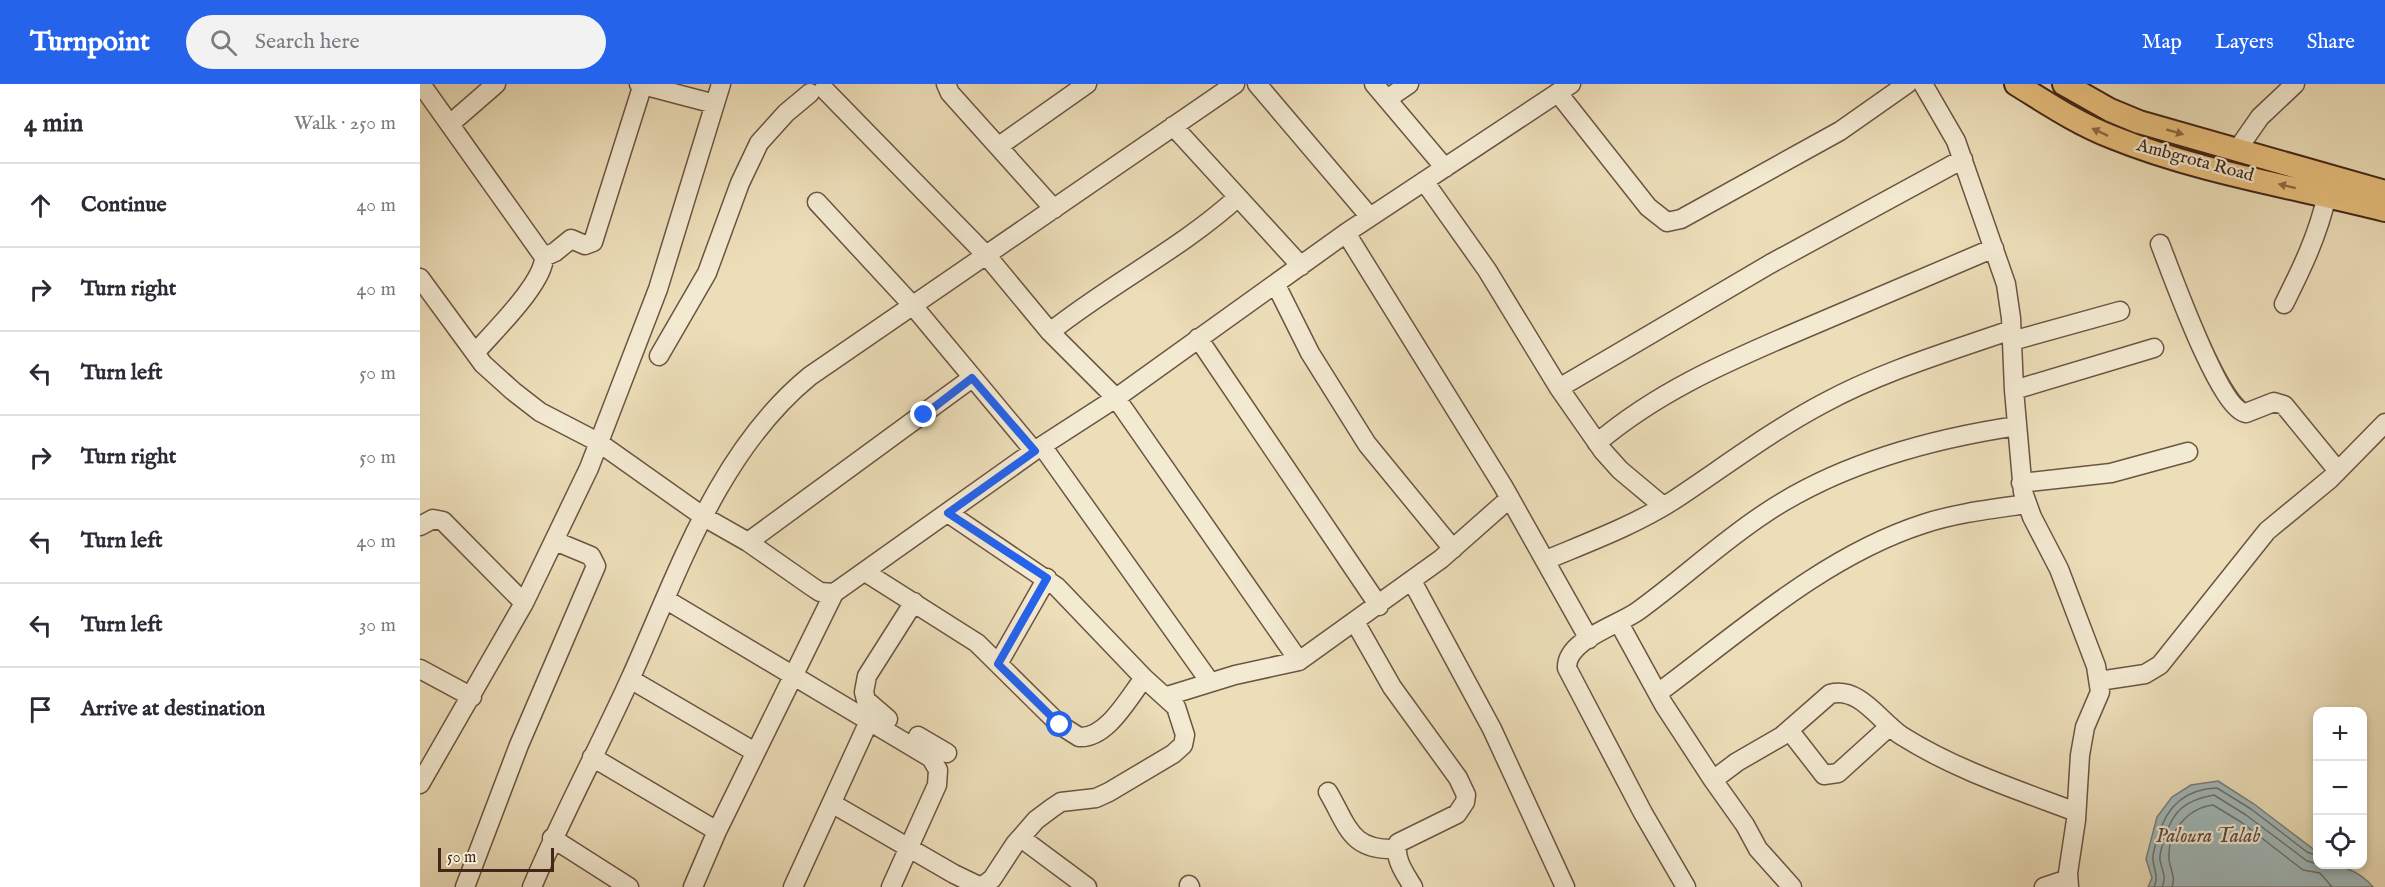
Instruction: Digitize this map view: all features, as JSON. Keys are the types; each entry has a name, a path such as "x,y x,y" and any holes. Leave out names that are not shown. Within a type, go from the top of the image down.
{"main road":[{"name":"Ambgrota Road","path":"2016,84 2077,121 2111,137 2213,168 2385,210"},
{"path":"2064,84 2110,110 2139,122 2385,192"}],"street":[{"path":"421,84 544,257 544,265 533,284 475,353"},
{"path":"450,124 496,84"},
{"path":"544,257 555,252 571,239 585,245 593,242 642,84 715,104"},
{"path":"420,784 524,603 589,468 658,289 721,84"},
{"path":"946,84 950,93 1054,209"},
{"path":"999,146 1088,84"},
{"path":"531,887 704,517 739,456 765,419 790,392 1235,84"},
{"path":"1257,84 1370,216"},
{"path":"1374,84 1445,168"},
{"path":"1387,99 1409,84"},
{"path":"693,887 717,831 834,593 1038,449 1116,398 1370,216 1565,88 1648,207 1659,218 1667,222 1681,219 1840,131 1907,84"},
{"path":"1923,84 1949,126 1963,159 2010,302 2021,483 2027,504 2059,569 2092,651 2099,681 2100,692 2084,735 2068,883 2044,887"},
{"path":"2237,150 2283,87"},
{"path":"659,356 707,273 740,183 759,142 815,88 987,256 1050,332 1116,398 1299,661"},
{"path":"1173,126 1301,266"},
{"path":"1559,388 1770,264 1963,159"},
{"path":"1424,181 1486,270 1559,388 1597,443 1620,470 1663,506"},
{"path":"2284,304 2320,226 2327,195"},
{"path":"1050,332 1114,284 1204,225 1238,197"},
{"path":"817,202 914,307 972,378 1038,449 1210,682"},
{"path":"1346,233 1510,498 1589,639"},
{"path":"2160,244 2207,359 2236,408 2246,413 2274,402 2284,405 2338,471"},
{"path":"1597,443 1629,416 1688,381 1793,333 1994,248"},
{"path":"1276,285 1310,353 1367,444 1453,549"},
{"path":"423,289 490,371 540,412 598,442 704,517 748,542 820,592 834,593"},
{"path":"1546,560 1622,528 1663,506 1763,439 1824,403 1871,380 2011,335 2120,311"},
{"path":"1198,338 1379,606"},
{"path":"2014,390 2154,348"},
{"path":"748,542 972,378"},
{"path":"2099,681 2145,674 2160,665 2267,531 2338,471 2385,423"},
{"path":"1686,887 1642,813 1567,668 1569,654 1589,639 1619,623 1780,503 1857,467 1897,452 1975,432 2017,426"},
{"path":"2021,483 2110,473 2188,452"},
{"path":"1167,696 1210,682 1299,661 1412,581 1453,549 1510,498"},
{"path":"1658,693 1797,591 1867,548 1925,523 2027,504"},
{"path":"833,804 910,846 954,874 981,887 992,879 1036,820 1060,802 1096,798 1109,792 1173,754 1183,745 1185,735 1181,717 1167,696 1144,678 1076,605 1047,578 948,513"},
{"path":"420,526 433,519 443,521 524,603"},
{"path":"465,887 506,778 596,566 591,556 555,541"},
{"path":"865,572 977,643 1060,725 1079,737 1094,735 1112,719 1144,678"},
{"path":"998,664 1047,578"},
{"path":"1412,581 1492,729 1565,887"},
{"path":"665,599 792,676 870,719 931,758 938,770 937,785 891,887"},
{"path":"914,602 867,676 864,692 872,707 885,718 947,753"},
{"path":"1355,622 1392,687 1458,778 1466,795 1465,802 1457,814 1443,823 1401,840 1396,849 1402,868 1413,887"},
{"path":"1619,623 1658,693 1713,780 1740,817 1758,849 1792,887"},
{"path":"420,669 472,697"},
{"path":"630,679 755,752"},
{"path":"1713,780 1737,762 1789,730 1824,698 1838,692 1859,699 1901,736 1984,777 2076,812"},
{"path":"793,887 870,719"},
{"path":"1789,730 1824,775 1830,775 1838,773 1890,726"},
{"path":"592,757 717,831"},
{"path":"1328,792 1359,842 1379,850 1396,849"},
{"path":"552,838 629,887"},
{"path":"1021,838 1087,887"}],"water":[{"name":"Paloura Talab","path":"2218,781 2254,804 2313,849 2313,869 2348,869 2361,876 2373,887 2148,887 2152,878 2146,859 2157,817 2172,797 2191,785"}],"route":[{"path":"924,415 972,378 1035,451 948,513 1047,578 998,664 1060,725"}]}
